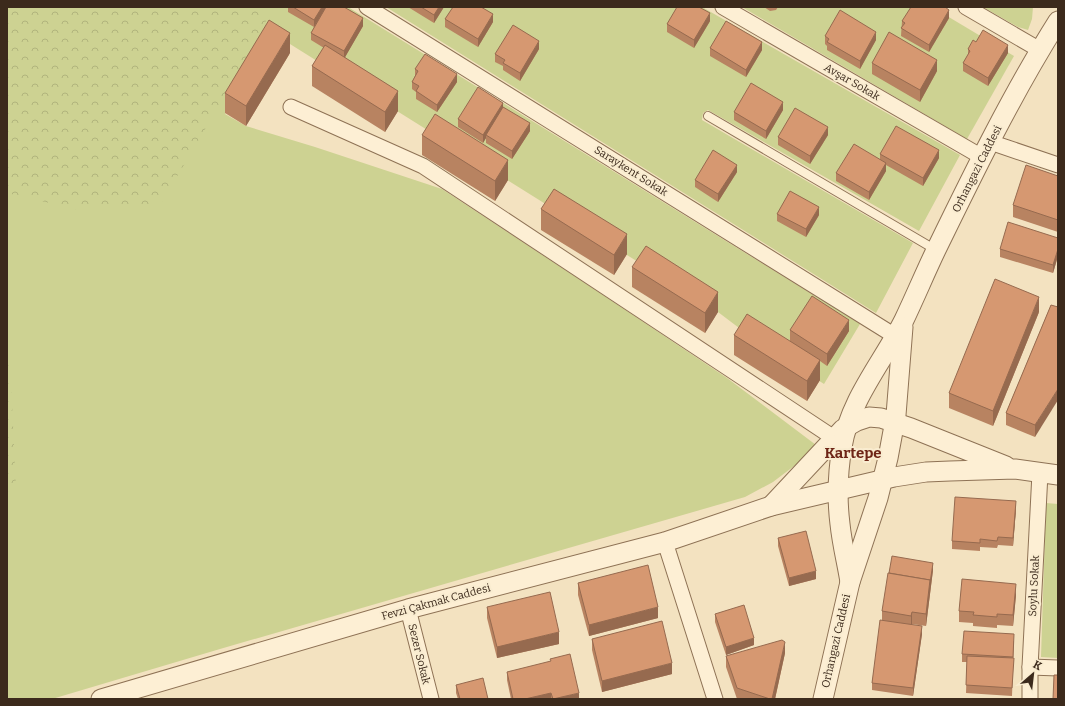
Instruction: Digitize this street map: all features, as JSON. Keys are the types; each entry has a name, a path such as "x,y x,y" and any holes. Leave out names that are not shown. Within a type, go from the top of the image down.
{"street":[{"name":"Saraykent Sokak","path":"367,7 899,329"},
{"name":"Avşar Sokak","path":"723,7 986,149 1058,164"},
{"path":"966,7 1040,50"},
{"name":"Orhangazi Caddesi","path":"850,582 840,523 839,490 842,447 840,433 899,329 986,149 1058,20"},
{"path":"291,107 423,166 840,433"},
{"name":"Orhangazi Caddesi","path":"823,699 850,582 878,498 895,422 899,387 899,329"},
{"path":"771,506 840,433 856,421 869,417 895,422 1015,469 1053,473"},
{"name":"Fevzi Çakmak Caddesi","path":"101,699 408,609 665,542 771,506 883,480 926,472 1015,469"},
{"name":"Soylu Sokak","path":"1030,699 1030,667 1053,473"},
{"path":"665,542 715,699"},
{"name":"Sezer Sokak","path":"408,609 430,699"},
{"path":"1030,667 1058,668"}],"lane":[{"path":"708,116 936,250"}],"green space":[{"path":"7,7 348,7 860,324 824,384 747,334 718,312 274,34 225,114 246,126 442,189 727,378 816,445 798,463 773,482 745,497 52,699 7,699"},
{"path":"7,7 272,7 257,42 160,205 79,210 7,193"},
{"path":"386,7 702,7 960,155 919,231 708,110 703,113 702,120 913,243 876,313"},
{"path":"742,7 932,7 1014,56 967,139"},
{"path":"983,7 1033,7 1032,19 1028,30 1018,27"},
{"path":"7,354 10,362 16,487 7,492"},
{"path":"1046,503 1058,504 1058,658 1041,657"}],"building":[{"path":"293,7 322,7 314,20"},
{"path":"326,7 344,7 363,18 344,51 311,33"},
{"path":"421,7 439,7 434,15"},
{"path":"453,7 481,7 493,14 478,39 445,19"},
{"path":"677,7 699,7 710,13 694,40 667,24"},
{"path":"911,7 945,7 949,10 929,45 901,28 905,23 902,21"},
{"path":"840,10 876,32 860,61 827,42 829,39 825,36"},
{"path":"269,20 290,33 246,106 225,93"},
{"path":"726,21 762,42 746,70 710,48"},
{"path":"513,25 539,41 520,73 503,63 505,60 495,54"},
{"path":"983,30 1008,45 988,78 963,63 970,51 968,49 973,40 976,42"},
{"path":"889,32 937,60 920,90 872,63"},
{"path":"325,45 398,91 385,112 312,66"},
{"path":"425,54 457,74 437,105 416,91 419,86 412,82 418,71 415,69"},
{"path":"751,83 783,102 766,131 734,112"},
{"path":"478,87 503,103 483,135 458,119"},
{"path":"503,107 530,123 512,151 486,135"},
{"path":"795,108 828,127 810,156 778,137"},
{"path":"435,114 508,160 495,181 422,135"},
{"path":"896,126 939,150 923,178 880,154"},
{"path":"854,144 886,163 869,192 836,173"},
{"path":"713,150 737,165 718,194 695,180"},
{"path":"1026,165 1058,176 1058,220 1013,205"},
{"path":"554,189 627,234 614,255 541,209"},
{"path":"790,191 819,207 806,229 777,214"},
{"path":"1008,222 1058,238 1058,249 1053,265 1000,249"},
{"path":"646,246 718,292 705,313 632,267"},
{"path":"995,279 1039,297 993,411 949,393"},
{"path":"812,296 849,320 827,354 790,330"},
{"path":"1051,305 1058,307 1058,389 1035,425 1006,413"},
{"path":"747,314 820,360 807,381 734,335"},
{"path":"955,497 1016,501 1013,538 998,537 997,541 980,539 980,543 952,541"},
{"path":"806,531 816,571 789,578 778,538"},
{"path":"892,556 933,563 930,583 930,580 889,573"},
{"path":"648,565 658,607 589,625 578,583"},
{"path":"888,573 930,580 926,614 912,612 911,616 882,611"},
{"path":"962,579 1016,584 1013,615 997,614 997,617 973,615 974,612 959,611"},
{"path":"550,592 559,632 497,647 487,607"},
{"path":"744,605 754,638 726,647 715,614"},
{"path":"880,620 922,626 913,688 872,683"},
{"path":"662,621 672,663 602,681 592,639"},
{"path":"964,631 1014,634 1013,657 962,654"},
{"path":"782,640 785,642 772,699 737,688 726,656"},
{"path":"570,654 579,693 553,699 551,693 525,699 513,699 507,672 551,661 550,659"},
{"path":"967,656 1014,658 1012,688 966,685"},
{"path":"1054,675 1058,675 1058,699 1053,699"},
{"path":"483,678 488,699 460,699 456,685"}],"district":[{"name":"Kartepe","path":"853,453"}]}
